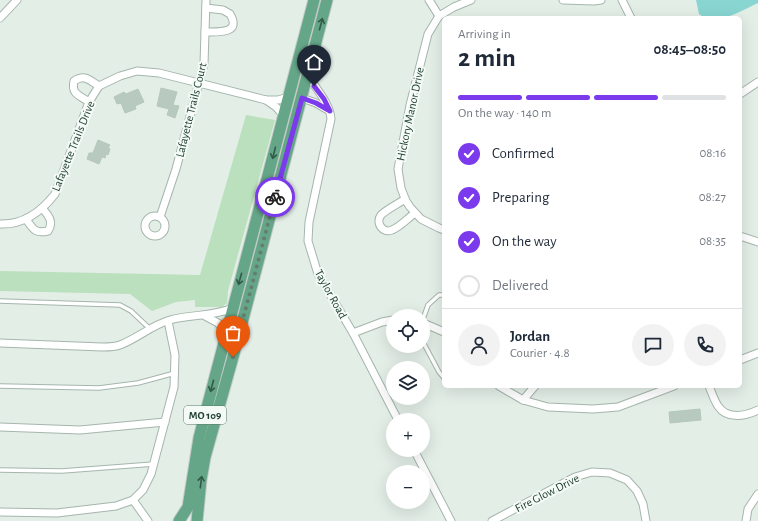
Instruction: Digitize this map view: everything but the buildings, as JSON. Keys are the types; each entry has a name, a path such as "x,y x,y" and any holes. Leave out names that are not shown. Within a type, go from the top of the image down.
{"main road":[{"name":"MO 109","path":"179,521 188,508 199,438 314,0"},
{"name":"MO 109","path":"199,518 201,480 205,458 328,0"},
{"path":"294,79 297,90 302,98"}],"street":[{"path":"0,18 17,0"},
{"name":"Lafayette Trails Court","path":"160,217 176,169 204,64 206,0"},
{"path":"429,0 439,16"},
{"name":"Hickory Manor Drive","path":"442,229 430,224 415,213 410,207 405,199 398,169 410,105 428,34 439,16 454,7 471,0"},
{"path":"563,0 600,0"},
{"path":"622,0 630,16"},
{"path":"205,32 227,31 232,27 233,23 230,14 206,8"},
{"name":"Lafayette Trails Drive","path":"0,224 26,219 42,208 55,194 89,102 99,86 120,76 137,71 159,73 200,82 266,100 278,100 289,97"},
{"path":"308,75 330,111"},
{"path":"89,102 74,92 72,88 74,81 84,77 99,86"},
{"path":"742,93 758,83"},
{"path":"302,98 316,103 330,111"},
{"name":"Lafayette Trails Drive","path":"266,100 276,107 284,116"},
{"name":"Taylor Road","path":"330,111 331,119 311,211 308,241 318,274 353,333 394,413"},
{"path":"405,199 381,216 379,222 381,227 386,231 392,230 415,213"},
{"path":"26,219 35,231 48,231 51,221 42,208"},
{"path":"742,237 758,242"},
{"path":"0,343 102,347 112,346 125,343 149,328 168,321 193,316 221,313 233,308"},
{"path":"204,316 218,323 226,333"},
{"path":"0,512 57,513 116,506 133,500 143,490 148,482 154,464 173,391 175,355 168,321"},
{"path":"353,333 386,321"},
{"path":"430,326 442,331"},
{"path":"742,359 758,353"},
{"path":"502,388 523,400 548,407 605,409 618,407 669,388"},
{"path":"523,400 533,388"},
{"path":"710,388 718,407 724,412 738,416 750,414 758,410"},
{"path":"0,427 80,430 165,422"},
{"path":"418,457 451,521"},
{"name":"Fire Glow Drive","path":"492,521 575,477 592,472 610,473 627,480 637,491 643,504 646,521"},
{"path":"746,521 748,509 758,494"},
{"path":"133,500 149,520"}],"lane":[{"path":"427,309 439,295 442,295"},
{"path":"0,300 120,305 131,311 149,328"},
{"path":"429,353 442,376"},
{"path":"0,386 98,388 138,383 174,373"},
{"path":"0,470 62,471 154,464"}],"green space":[{"path":"246,115 275,120 228,291 227,303 222,307 195,307 195,300 176,302 152,311 130,294 0,291 0,271 200,275"}],"water":[{"path":"696,0 758,0 758,3 728,16 702,16 699,14"}],"way so far":[{"path":"233,357 275,197"}],"route":[{"path":"275,197 302,98 316,103 330,111 324,99 314,86"}]}
